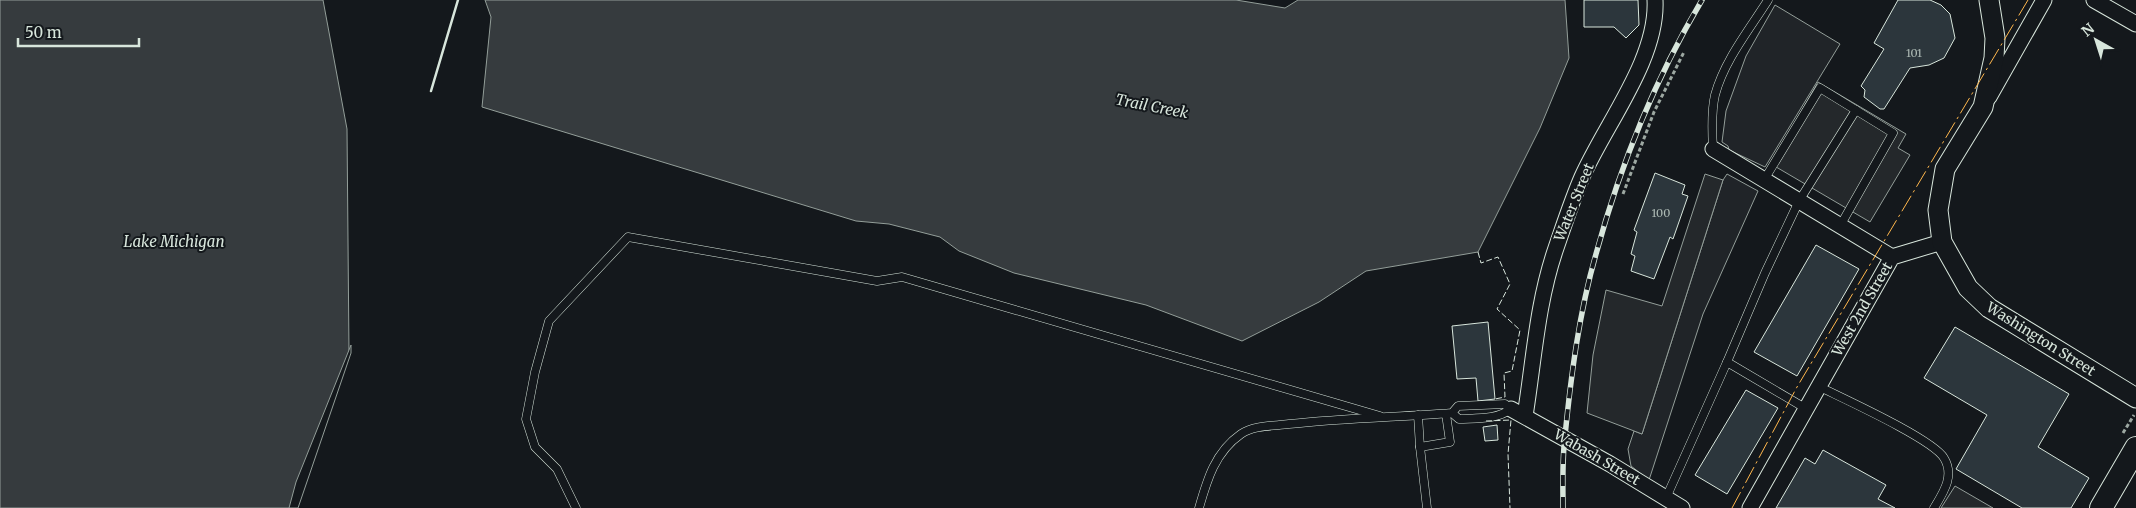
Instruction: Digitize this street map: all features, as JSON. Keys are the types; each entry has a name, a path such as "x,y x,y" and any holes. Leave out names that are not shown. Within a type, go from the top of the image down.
{"main road":[{"path":"2101,508 2136,448"}],"street":[{"name":"Water Street","path":"1526,416 1536,330 1555,251 1582,177 1638,72 1650,45 1656,15 1654,0"},
{"path":"1983,107 1994,58 1996,38 1988,0"},
{"path":"1942,242 1938,210 1945,169 2044,0"},
{"path":"2094,0 2136,24"},
{"path":"1713,150 1892,257"},
{"name":"West 2nd Street","path":"1750,508 1892,257 1942,242"},
{"name":"Washington Street","path":"1942,242 1968,288 1989,308 2136,398"},
{"name":"Wabash Street","path":"1511,409 1682,508"},
{"path":"1758,508 1759,492"}],"lane":[{"path":"1713,150 1715,96 1726,67 1768,0"},
{"path":"1764,180 1820,88 1893,133 1840,226"},
{"path":"1666,498 1765,273 1799,201 1856,110"},
{"path":"576,508 557,470 535,447 526,419 535,372 549,322 628,237 877,281 902,277 1380,416"},
{"path":"1727,362 1805,408"},
{"path":"1818,386 1917,437 1944,458 1949,474 1946,488 1934,508"},
{"path":"1199,508 1211,469 1224,450 1242,433 1279,425 1380,416 1449,413 1458,406 1505,404 1511,409 1502,416 1459,419 1449,413"},
{"path":"1420,447 1450,442 1449,413"},
{"path":"1418,415 1427,508"}],"path":[{"path":"1624,194 1654,112 1684,52"},
{"path":"2128,426 2136,412"}],"shaded area":[{"path":"1775,5 1840,44 1765,167 1729,150 1728,146 1722,142 1726,111 1746,56"},
{"path":"1818,82 1906,134 1898,148 1910,155 1870,222 1771,164"},
{"path":"1705,174 1723,180 1642,434 1587,413 1593,355 1606,290 1662,306"},
{"path":"1727,174 1758,191 1703,314 1649,480 1631,466 1628,449 1634,431 1642,434 1723,180"},
{"path":"1955,486 1993,508 1941,508"}],"water":[{"name":"Lake Michigan","path":"0,0 323,0 347,129 349,353 295,508 0,508"},
{"name":"Trail Creek","path":"485,0 1236,0 1285,8 1298,0 1565,0 1569,58 1540,128 1478,252 1366,271 1319,302 1242,341 1146,305 1014,273 959,251 940,237 889,224 856,221 482,107 491,17"}],"pier":[{"path":"351,345 351,353 298,508 289,508 296,482"}],"building":[{"path":"1584,0 1638,0 1639,25 1626,38 1614,27 1584,27"},
{"path":"1898,0 1930,0 1941,5 1950,14 1955,38 1944,58 1929,65 1910,68 1884,109 1880,109 1864,97 1865,90 1861,86 1884,49 1874,43"},
{"path":"1655,173 1685,185 1682,194 1688,196 1673,239 1670,237 1654,279 1631,271 1635,256 1631,254 1637,232 1634,230"},
{"path":"1816,245 1859,269 1797,376 1754,352"},
{"path":"1488,322 1495,399 1478,401 1476,378 1457,379 1452,326"},
{"path":"1955,327 2069,394 2038,447 2089,478 2071,508 2022,508 1956,469 1987,415 1924,378"},
{"path":"1746,390 1778,408 1727,494 1695,475"},
{"path":"1497,425 1498,440 1485,441 1483,427"},
{"path":"1823,450 1886,485 1878,499 1895,508 1776,508 1805,458 1815,464"}],"railway":[{"path":"1563,508 1564,445 1573,368 1580,322 1596,254 1616,188 1640,124 1669,61 1702,0"}],"fence":[{"path":"1478,252 1481,263 1498,257 1510,284 1497,309 1520,330 1512,371 1504,373 1505,397 1495,399"},
{"path":"1486,421 1511,420 1508,454 1510,508"}],"wall":[{"path":"431,91 458,0"}],"power":[{"path":"1732,508 1797,387 2028,0"}]}
